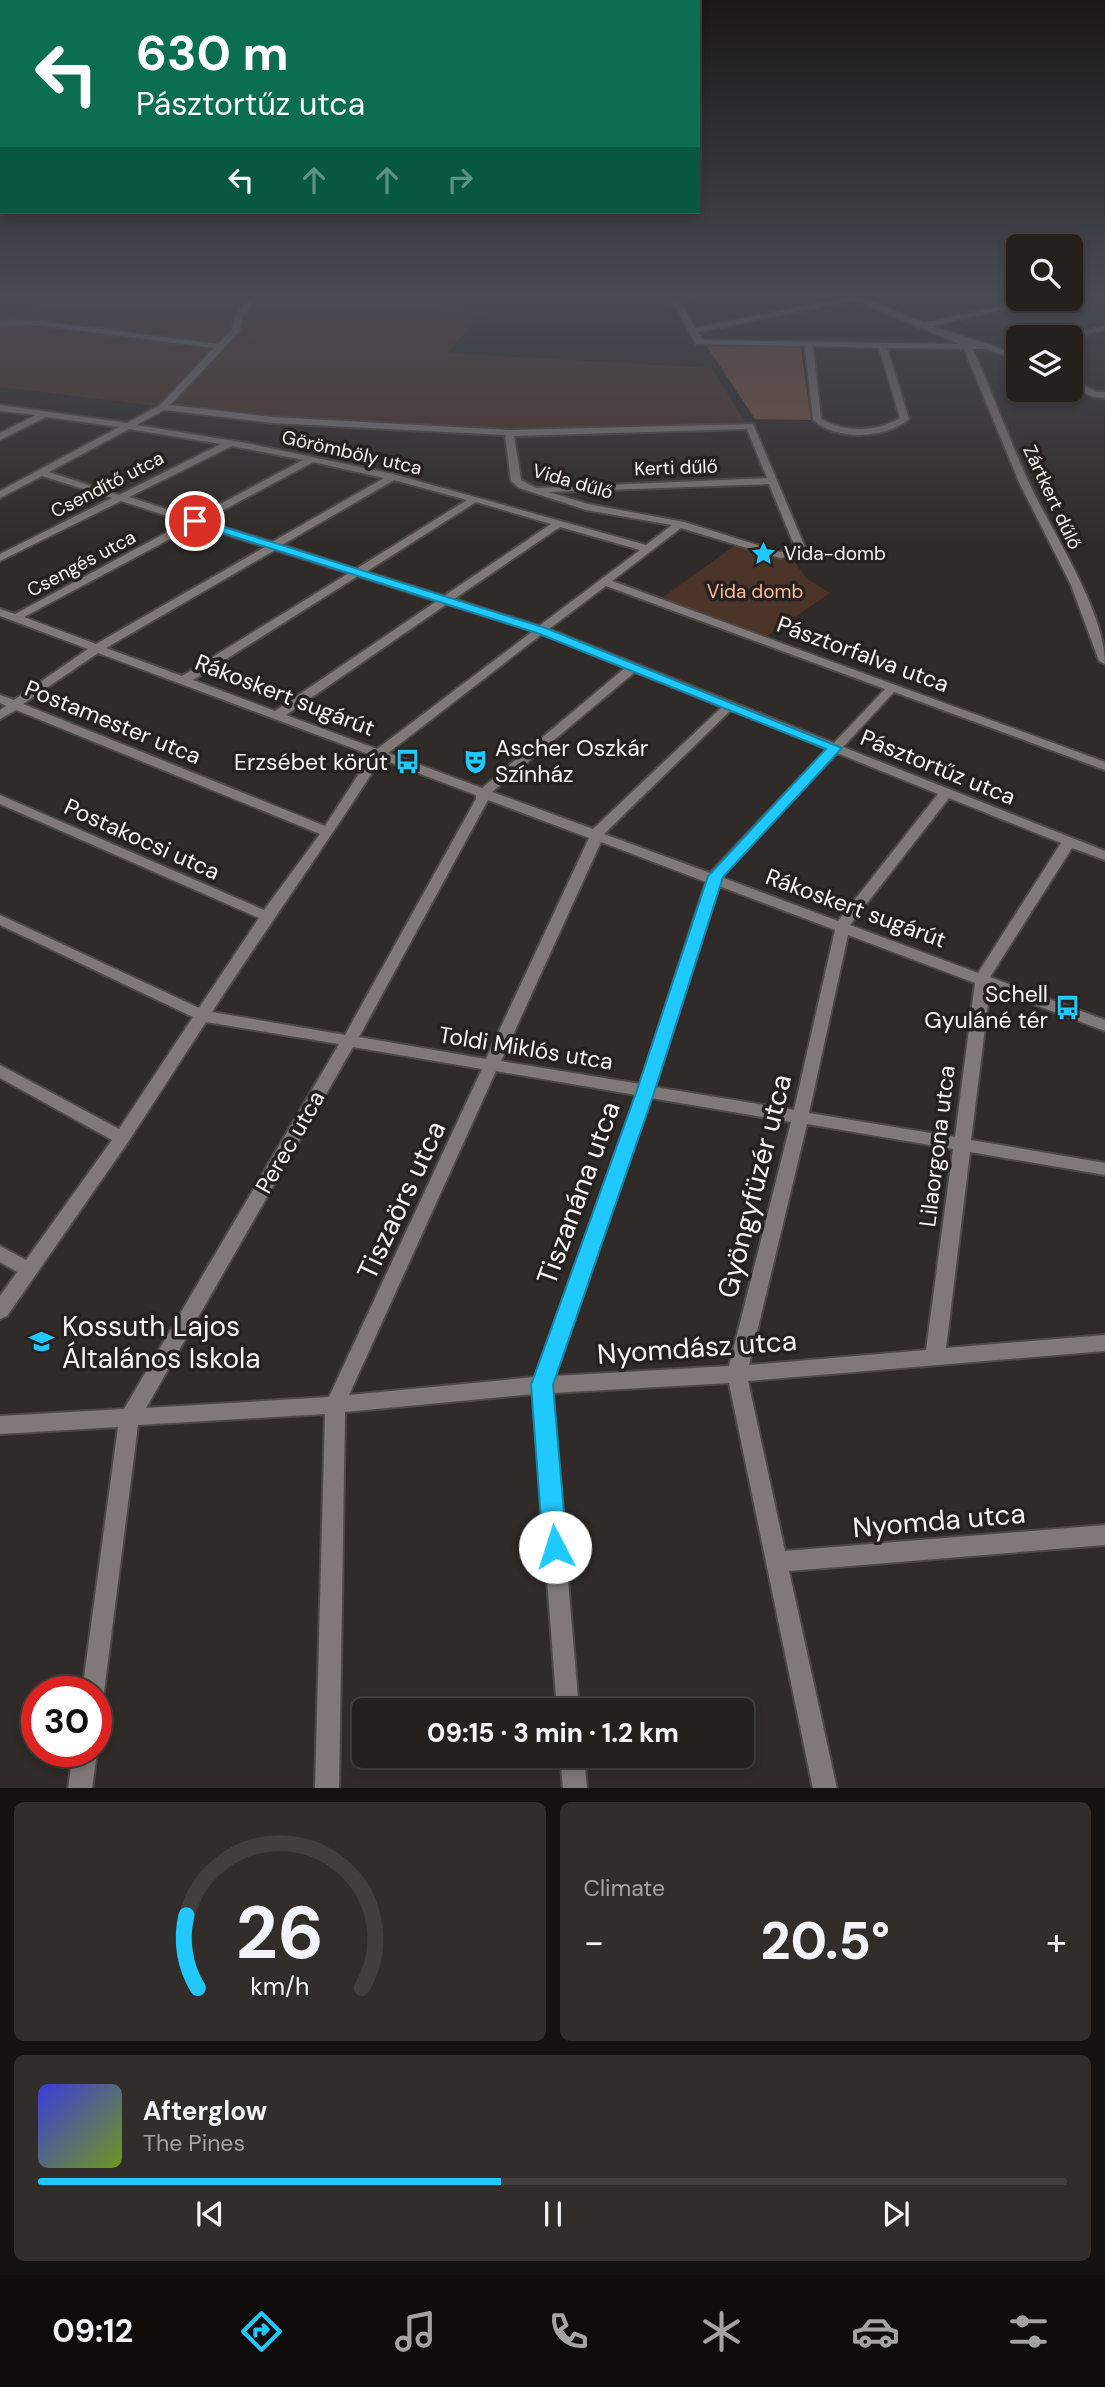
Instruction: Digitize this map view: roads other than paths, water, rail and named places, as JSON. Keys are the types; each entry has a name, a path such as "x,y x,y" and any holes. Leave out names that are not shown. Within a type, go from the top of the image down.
{"street":[{"path":"0,495 163,407 189,380"},
{"path":"813,380 817,420 829,429 869,431 895,426 905,419 893,380"},
{"name":"Zártkert dűlő","path":"982,380 1024,482 1076,585 1105,661"},
{"path":"1083,388 1105,396"},
{"path":"163,407 272,420 509,433 750,426 773,481"},
{"name":"Görömböly utca","path":"0,408 129,425 311,459 393,477 648,549"},
{"path":"0,437 46,414"},
{"name":"Vida dűlő","path":"509,433 516,481 586,507 680,524 780,555 794,554 800,547 773,481"},
{"name":"Csendítő utca","path":"0,558 230,443"},
{"name":"Csengés utca","path":"15,618 311,459"},
{"name":"Pásztortűz utca","path":"41,473 541,630 1105,856"},
{"path":"0,715 97,649 393,477"},
{"name":"Kerti dűlő","path":"538,490 549,487 773,481"},
{"path":"183,681 473,500"},
{"path":"276,716 557,524"},
{"path":"0,1311 122,1138 267,916 328,832 378,754 680,524"},
{"name":"Pásztorfalva utca","path":"605,582 1105,766"},
{"name":"Rákoskert sugárút","path":"0,612 1105,1026"},
{"name":"Perec utca","path":"95,1676 129,1419 349,1041 482,799 482,794 633,667"},
{"name":"Tiszanána utca","path":"567,1698 542,1385 646,1090 714,879 892,688"},
{"name":"Postamester utca","path":"0,699 328,832"},
{"name":"Tiszaörs utca","path":"327,1788 335,1405 597,836 729,706"},
{"name":"Gyöngyfüzér utca","path":"825,1788 737,1374 800,1118 841,927 945,794"},
{"name":"Postakocsi utca","path":"0,799 267,916"},
{"name":"Lilaorgona utca","path":"935,1357 983,985 981,979 1069,842"},
{"name":"Toldi Miklós utca","path":"0,919 203,1016 1105,1169"},
{"path":"0,1071 122,1138"},
{"path":"0,1253 28,1270"},
{"name":"Nyomdász utca","path":"0,1425 335,1405 542,1385 737,1374 1105,1343"},
{"name":"Nyomda utca","path":"777,1562 1105,1535"},
{"path":"80,1788 83,1767"},
{"path":"573,1768 575,1788"}],"place":[{"name":"Vida-domb","path":"764,553"},
{"name":"Ascher Oszkár Színház","path":"475,761"},
{"name":"Erzsébet körút","path":"408,762"},
{"name":"Schell Gyuláné tér","path":"1068,1007"},
{"name":"Kossuth Lajos Általános Iskola","path":"42,1342"}],"park label":[{"name":"Vida domb","path":"755,591"}]}
